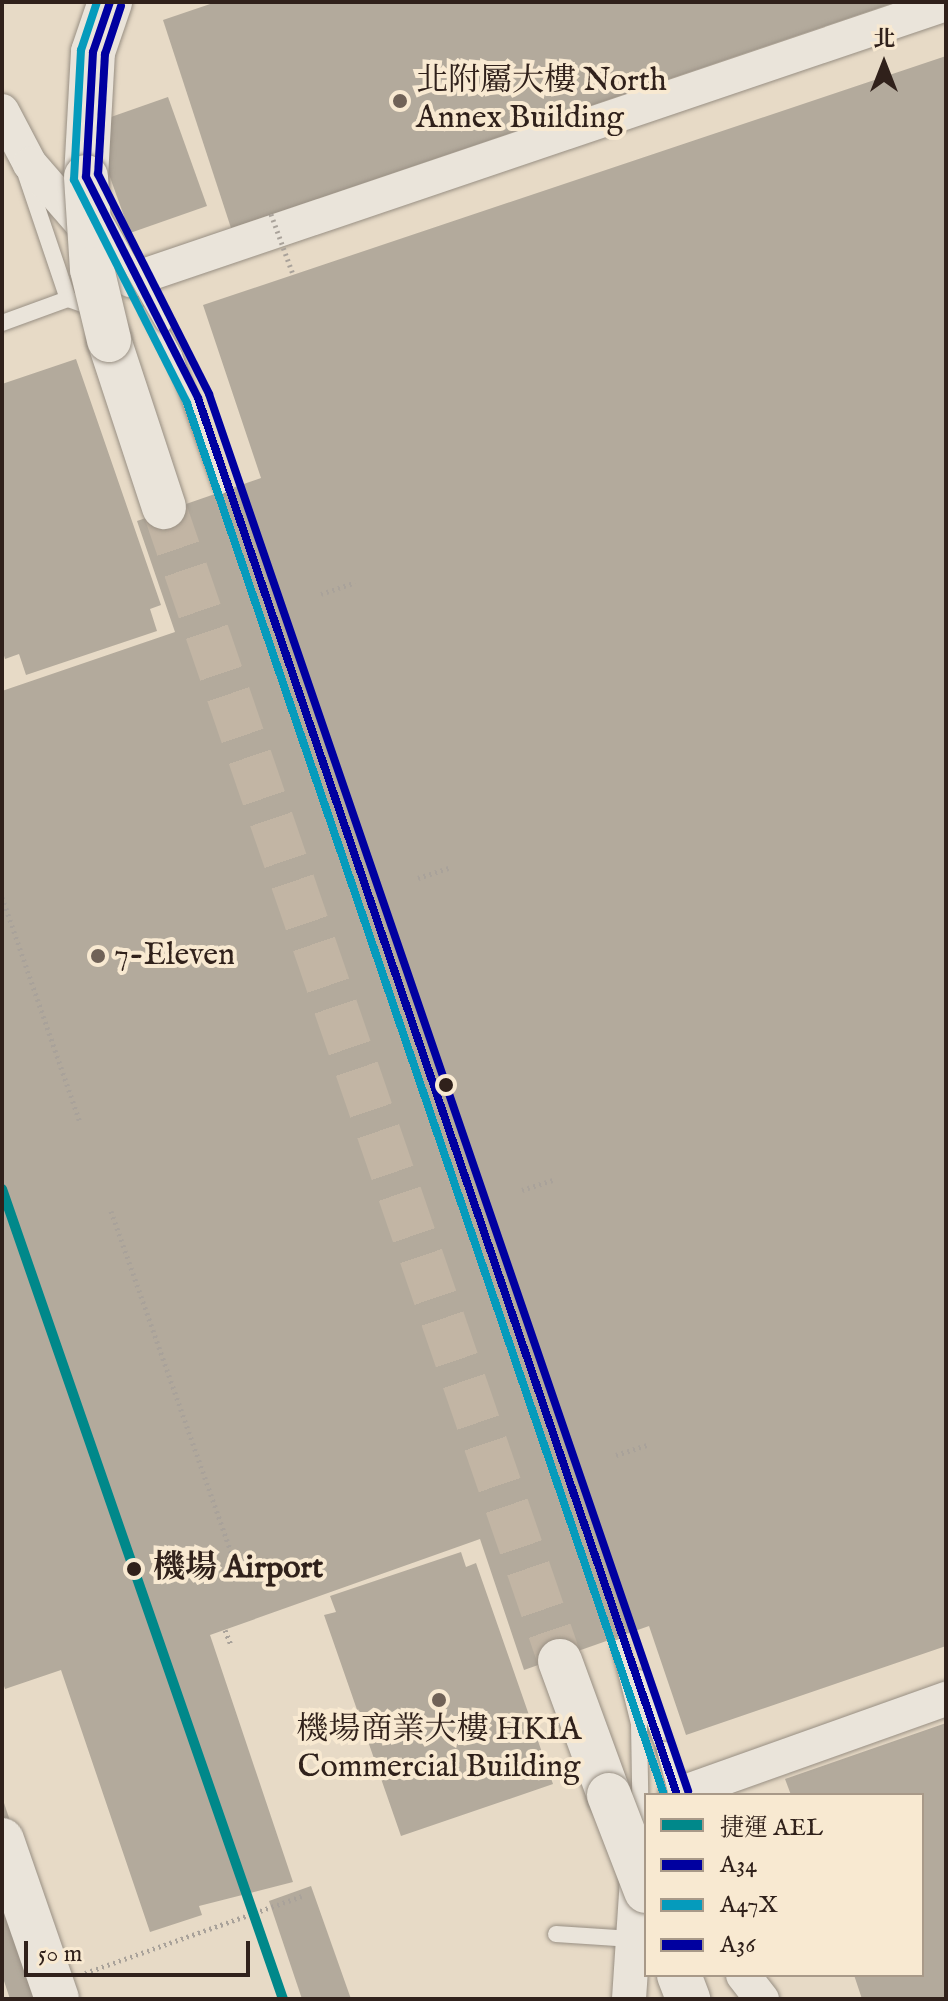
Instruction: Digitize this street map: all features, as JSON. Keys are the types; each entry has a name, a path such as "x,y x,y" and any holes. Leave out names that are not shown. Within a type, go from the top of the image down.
{"street":[{"path":"110,4 93,52 86,177 92,269 109,340 169,497"},
{"path":"6,120 77,225 131,280 946,4"},
{"path":"560,1661 644,1886"},
{"path":"683,1793 946,1699"},
{"path":"629,1999 639,1939 643,1835"},
{"path":"2,1840 67,1988"},
{"path":"680,1977 688,1999"},
{"path":"745,1977 762,1999"}],"lane":[{"path":"6,120 68,299"},
{"path":"86,177 182,361 225,485 174,355 131,280"},
{"path":"2,323 68,299 104,311 124,344 169,497"},
{"path":"643,1835 639,1724 623,1643 676,1793"},
{"path":"556,1934 639,1939"},
{"path":"695,1977 698,1999"}],"path":[{"path":"271,214 293,274"},
{"path":"321,594 355,582"},
{"path":"418,878 451,867"},
{"path":"2,897 80,1122"},
{"path":"522,1190 553,1180"},
{"path":"111,1211 242,1583"},
{"path":"616,1455 647,1445"},
{"path":"225,1630 231,1645"},
{"path":"67,1988 302,1896"}],"building":[{"name":"北附屬大樓 North Annex Building","path":"216,2 896,2 231,228 163,20"},
{"path":"946,56 946,1646 686,1735 649,1626 524,1670 480,1539 210,1635 293,1882 199,1906 202,1915 150,1932 61,1670 5,1689 2,1680 2,691 175,632 137,521 261,478 203,305"},
{"path":"168,97 207,206 130,233 91,124"},
{"path":"76,359 161,605 150,609 157,631 26,675 19,654 5,659 2,649 2,384"},
{"name":"機場商業大樓 HKIA Commercial Building","path":"461,1552 466,1567 476,1563 553,1784 401,1836 324,1615 336,1612 330,1596"},
{"path":"946,1723 946,1999 862,1999 855,1977 924,1977 924,1793 790,1793 785,1779"},
{"path":"2,1800 70,1999 10,1999 2,1975"},
{"path":"311,1886 351,1999 302,1999 269,1901"}],"tunnel":[{"path":"164,507 560,1661"}],"metro line":[{"name":"AEL","path":"2,1189 283,1999"}],"transit line":[{"name":"A47X","path":"97,2 81,50 74,180 187,403 663,1793"},
{"name":"A34","path":"110,2 93,52 86,177 198,398 676,1793"},
{"name":"A36","path":"121,6 105,54 98,174 209,394 688,1791"}],"place":[{"name":"北附屬大樓 North Annex Building","path":"400,101"},
{"name":"7-Eleven","path":"98,956"},
{"name":"機場 Airport","path":"134,1569"},
{"name":"機場商業大樓 HKIA Commercial Building","path":"439,1700"}]}
